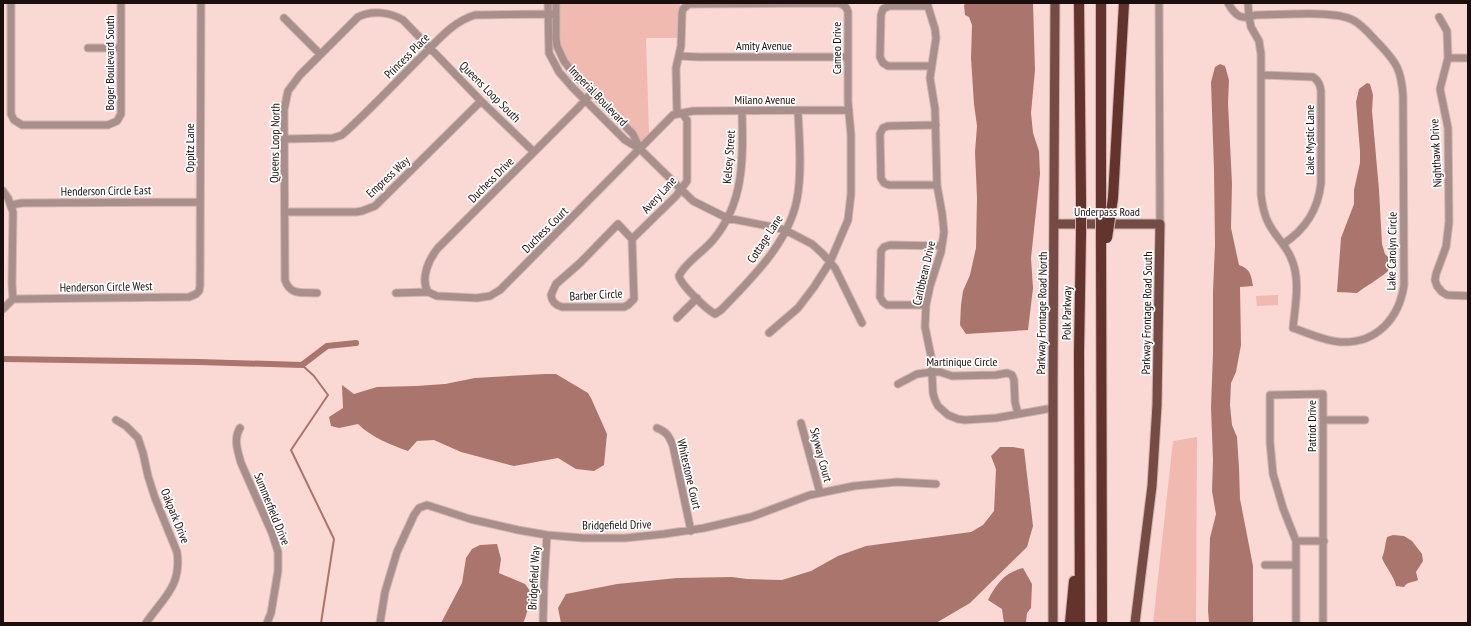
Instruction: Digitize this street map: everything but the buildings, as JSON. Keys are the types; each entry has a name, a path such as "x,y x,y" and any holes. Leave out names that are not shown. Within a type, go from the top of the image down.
{"highway":[{"name":"Polk Parkway","path":"1079,3 1081,199 1079,353 1080,623"},
{"path":"1101,3 1101,197 1104,236"},
{"path":"1102,623 1100,285 1104,236 1113,198 1124,3"},
{"path":"1070,623 1080,522"}],"main road":[{"name":"Parkway Frontage Road North","path":"1051,622 1055,3"},
{"name":"Underpass Road","path":"1054,224 1160,224"},
{"name":"Parkway Frontage Road South","path":"1135,623 1152,486 1158,405 1160,224"}],"street":[{"path":"3,84 11,84 12,3"},
{"name":"Boger Boulevard South","path":"11,84 11,114 14,120 22,125 108,125 117,121 121,114 121,3"},
{"name":"Oppitz Lane","path":"197,293 200,286 201,3"},
{"name":"Imperial Boulevard","path":"548,3 552,14 556,42 564,61 573,73 632,134 640,149"},
{"name":"Imperial Boulevard","path":"556,3 552,14 548,48 554,64 565,79 585,100 626,140 640,149 693,201 727,218 785,230 812,244 824,254 830,262 840,278 862,323"},
{"name":"Cameo Drive","path":"679,113 676,68 681,42 682,13 683,9 689,4 838,3 845,6 848,12 851,151 850,209 845,230 824,274 806,299 768,333"},
{"name":"Parkway Frontage Road South","path":"1159,3 1160,224"},
{"name":"Lake Carolyn Circle","path":"1228,3 1239,17 1249,17 1256,15 1327,14 1343,16 1353,20 1364,28 1397,65 1401,77 1403,95 1404,284 1402,296 1396,312 1388,324 1378,332 1364,339 1354,342 1340,342 1293,328 1296,272 1292,258 1269,224 1263,208 1261,194 1261,54 1259,41 1251,27 1249,17 1248,3"},
{"path":"927,4 889,6 884,9 881,15 880,58 883,63 888,66 931,66"},
{"name":"Caribbean Drive","path":"927,4 935,29 936,38 930,78 935,109 937,185 943,223 942,246 926,305 925,327 935,400 938,406 948,415 965,420 996,418 1053,408"},
{"name":"Queens Loop North","path":"317,292 292,292 288,288 285,280 284,110 288,91 300,75 320,54 358,18 369,13 396,15 403,20 430,49"},
{"name":"Princess Place","path":"285,139 333,138 342,135 457,23 475,15 552,14"},
{"name":"Nighthawk Drive","path":"1439,17 1447,31 1448,58 1440,89 1448,128 1449,222 1446,247 1435,280 1442,292 1447,295 1468,296"},
{"path":"284,18 320,54"},
{"path":"88,48 121,48"},
{"name":"Queens Loop South","path":"430,49 534,152"},
{"name":"Amity Avenue","path":"679,56 698,58 848,57"},
{"path":"1448,58 1468,58"},
{"name":"Lake Mystic Lane","path":"1261,75 1313,77 1317,79 1321,91 1320,196 1308,222 1294,237 1283,244"},
{"name":"Duchess Drive","path":"428,292 424,286 426,273 433,254 592,92"},
{"name":"Empress Way","path":"285,212 356,212 375,206 482,101"},
{"name":"Milano Avenue","path":"679,113 849,110"},
{"name":"Kelsey Street","path":"715,314 697,298 679,278 680,274 721,230 732,210 740,184 742,159 742,111"},
{"name":"Cottage Lane","path":"715,314 721,310 767,260 790,222 799,192 798,111"},
{"name":"Duchess Court","path":"396,292 428,292 437,296 477,298 484,298 494,293 531,260 673,115 679,113"},
{"name":"Avery Lane","path":"632,239 682,189 687,181 687,120 679,113"},
{"path":"936,125 888,126 883,128 880,134 880,178 888,186 937,185"},
{"path":"3,191 11,205 13,212 12,284 14,299 3,309"},
{"name":"Henderson Circle East","path":"11,205 22,203 200,202"},
{"name":"Barber Circle","path":"618,224 632,239 634,299 628,305 624,307 593,308 556,306 551,295 556,284 580,263 618,224"},
{"path":"926,305 887,305 883,302 880,297 881,251 884,247 890,245 942,246"},
{"name":"Henderson Circle West","path":"14,299 189,297 197,293"},
{"path":"678,318 697,298"},
{"name":"Martinique Circle","path":"898,384 918,374 932,372 940,372 952,376 1010,374 1014,380 1014,402 1018,414"},
{"name":"Patriot Drive","path":"1296,623 1296,541 1283,508 1273,474 1270,442 1270,395 1323,394 1323,623"},
{"name":"Oakpark Drive","path":"116,420 126,426 138,438 155,498 176,545 178,571 174,583 167,596 146,623"},
{"path":"1323,420 1364,420"},
{"name":"Skyway Court","path":"801,423 820,493"},
{"name":"Summerfield Drive","path":"240,428 237,433 236,441 238,452 272,533 278,552 278,571 268,623"},
{"name":"Whitestone Court","path":"657,428 666,432 671,442 691,531"},
{"name":"Bridgefield Drive","path":"380,623 385,592 397,552 414,515 422,506 430,506 486,524 547,535 625,538 691,531 751,516 820,493 854,486 897,482 936,484"},
{"name":"Bridgefield Way","path":"543,623 547,535"},
{"path":"1296,541 1324,541"},
{"path":"1265,565 1296,565"}],"shaded area":[{"path":"559,3 680,3 678,38 646,38 649,136 641,144 637,136 621,115 574,69 565,57 559,38"},
{"path":"966,3 1033,3 1035,70 1031,113 1033,133 1039,151 1040,174 1031,258 1033,288 1028,330 966,334 960,325 963,291 970,275 976,248 977,198 975,152 977,126 971,58 972,25 969,17 965,15 964,5"},
{"path":"1220,64 1225,66 1229,80 1228,103 1232,184 1231,228 1239,265 1248,270 1252,278 1253,286 1240,287 1241,345 1236,372 1231,383 1230,405 1232,425 1237,437 1240,499 1253,566 1253,623 1209,623 1208,610 1210,538 1216,514 1212,491 1213,460 1211,408 1215,245 1211,82 1215,67"},
{"path":"1367,83 1370,84 1373,95 1372,111 1382,244 1385,254 1390,259 1388,271 1357,293 1337,292 1341,238 1354,204 1354,190 1360,163 1356,102 1359,89"},
{"path":"1278,295 1278,305 1257,306 1256,296"},
{"path":"556,374 588,393 591,398 607,434 604,465 594,471 576,469 558,458 514,466 461,452 434,440 417,441 408,451 375,437 358,424 339,428 331,426 329,417 343,408 342,385 354,394 377,387 445,384 475,378"},
{"path":"1197,437 1196,623 1153,623 1173,441"},
{"path":"1000,447 1024,449 1033,526 1027,547 970,603 936,623 561,623 558,608 566,594 617,584 677,578 732,577 782,580 811,571 838,556 866,546 971,532 983,525 994,511 996,469 991,456"},
{"path":"1393,535 1404,536 1412,541 1422,554 1423,561 1416,572 1418,580 1409,583 1404,587 1396,586 1394,579 1382,558 1387,537"},
{"path":"497,544 501,559 499,573 525,584 530,591 529,603 523,623 441,623 462,583 466,558 472,549 480,545"},
{"path":"1023,568 1032,584 1031,608 1027,613 1026,623 1004,623 1002,609 988,600 994,589 1006,576 1011,572"}],"waterway":[{"path":"3,359 302,365 327,346 356,343"},
{"path":"302,365 314,376 328,395 291,450 334,539 321,623"}]}
